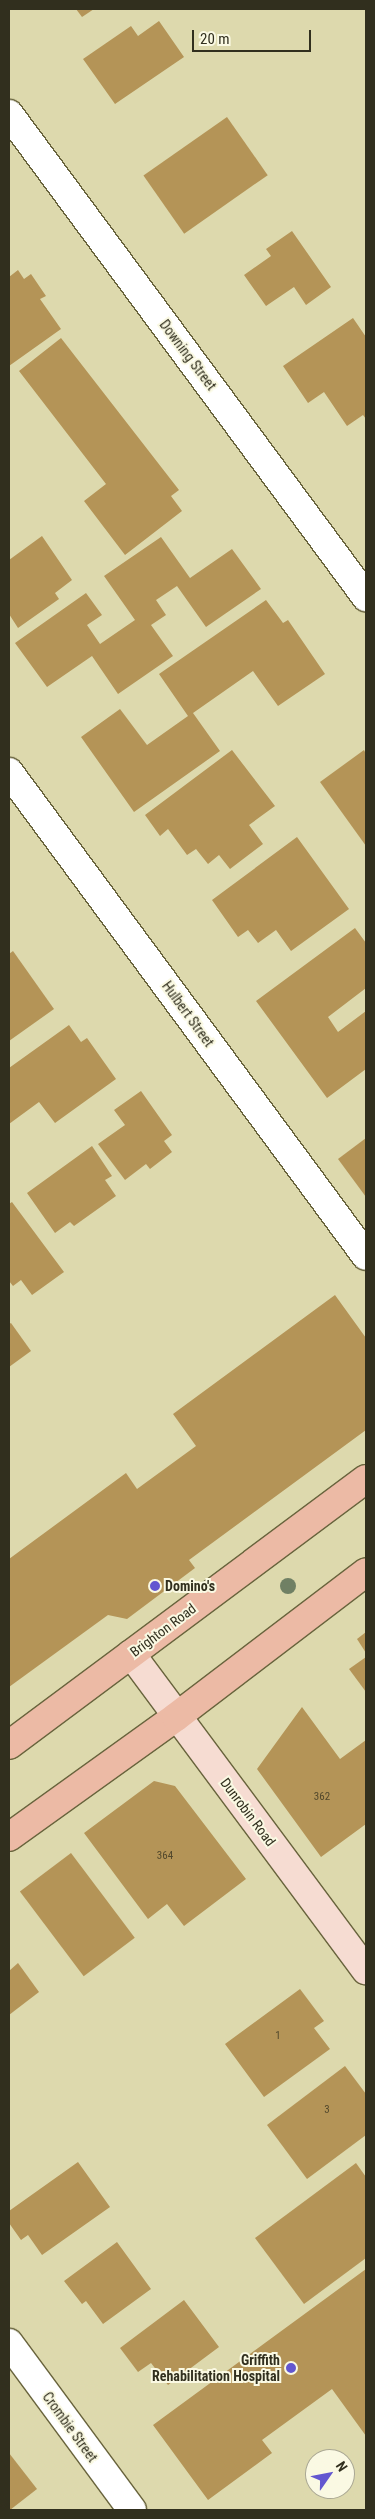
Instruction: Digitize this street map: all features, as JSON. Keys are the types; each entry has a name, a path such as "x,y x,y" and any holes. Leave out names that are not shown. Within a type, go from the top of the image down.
{"main road":[{"name":"Brighton Road","path":"9,1745 366,1480"},
{"path":"9,1837 176,1716 366,1572"}],"street":[{"name":"Downing Street","path":"9,114 366,596"},
{"name":"Hulbert Street","path":"9,772 366,1256"},
{"name":"Dunrobin Road","path":"131,1654 366,1970"},
{"name":"Crombie Street","path":"9,2343 132,2510"}],"building":[{"path":"76,9 94,9 82,17"},
{"path":"159,21 184,57 115,104 83,59 131,26 138,36"},
{"path":"227,117 268,175 184,234 143,176"},
{"path":"292,231 331,287 306,305 294,287 266,306 244,275 271,256 266,249"},
{"path":"18,270 24,279 31,274 46,296 40,299 61,329 9,366 9,277"},
{"path":"353,318 366,337 366,419 363,415 347,426 324,392 308,403 283,366"},
{"path":"61,338 179,490 171,496 182,511 125,555 84,501 106,484 19,371"},
{"path":"42,536 72,580 55,593 59,599 18,628 9,614 9,560"},
{"path":"161,537 190,578 232,549 261,589 206,627 177,586 156,600 166,615 151,625 173,656 118,694 92,656 47,687 15,643 86,593 102,615 87,625 100,644 135,620 104,576"},
{"path":"266,600 283,623 288,620 325,674 278,706 253,671 193,713 220,751 134,812 81,737 120,709 147,745 188,716 159,674"},
{"path":"232,750 275,806 249,825 263,844 230,869 219,855 208,864 196,849 187,855 168,829 160,836 145,815"},
{"path":"364,750 366,754 366,846 320,782"},
{"path":"297,837 349,909 291,951 276,930 258,943 248,930 238,937 212,900"},
{"path":"355,928 366,943 366,988 328,1017 338,1032 366,1011 366,1069 327,1098 256,1001"},
{"path":"13,951 54,1009 9,1041 9,954"},
{"path":"69,1025 81,1042 87,1038 116,1079 55,1123 39,1102 9,1124 9,1068"},
{"path":"141,1091 172,1135 164,1141 172,1152 150,1169 146,1164 125,1180 98,1144 125,1125 114,1110"},
{"path":"366,1138 366,1197 338,1159"},
{"path":"92,1146 112,1176 105,1180 116,1196 74,1226 70,1222 55,1233 27,1193"},
{"path":"12,1202 64,1272 32,1295 21,1280 13,1286 9,1281 9,1204"},
{"path":"335,1295 366,1338 366,1430 189,1560 195,1568 127,1619 108,1615 9,1687 9,1559 126,1473 137,1489 196,1446 173,1414"},
{"path":"11,1323 31,1351 9,1367 9,1324"},
{"path":"366,1632 366,1653 357,1639"},
{"path":"366,1657 366,1692 349,1669"},
{"path":"302,1707 340,1759 366,1740 366,1824 321,1857 257,1769"},
{"path":"154,1781 175,1786 246,1879 184,1926 167,1904 148,1919 84,1833"},
{"path":"71,1853 135,1938 84,1976 20,1892"},
{"path":"18,1963 39,1992 9,2015 9,1971"},
{"path":"300,1989 324,2021 314,2028 330,2049 264,2097 225,2044"},
{"path":"345,2066 366,2094 366,2135 307,2179 267,2125"},
{"path":"78,2162 110,2207 42,2255 28,2235 21,2240 9,2223 9,2211"},
{"path":"356,2163 366,2177 366,2258 304,2304 255,2238"},
{"path":"117,2242 151,2289 103,2324 86,2301 82,2304 64,2281"},
{"name":"Griffith Rehabilitation Hospital","path":"366,2269 366,2436 332,2389 262,2440 272,2453 208,2500 153,2425"},
{"path":"184,2300 219,2347 168,2385 151,2363 138,2372 120,2348"},
{"path":"9,2453 37,2489 10,2510 9,2510"}],"place":[{"name":"Domino's","path":"155,1586"},
{"name":"Griffith Rehabilitation Hospital","path":"291,2368"}]}
